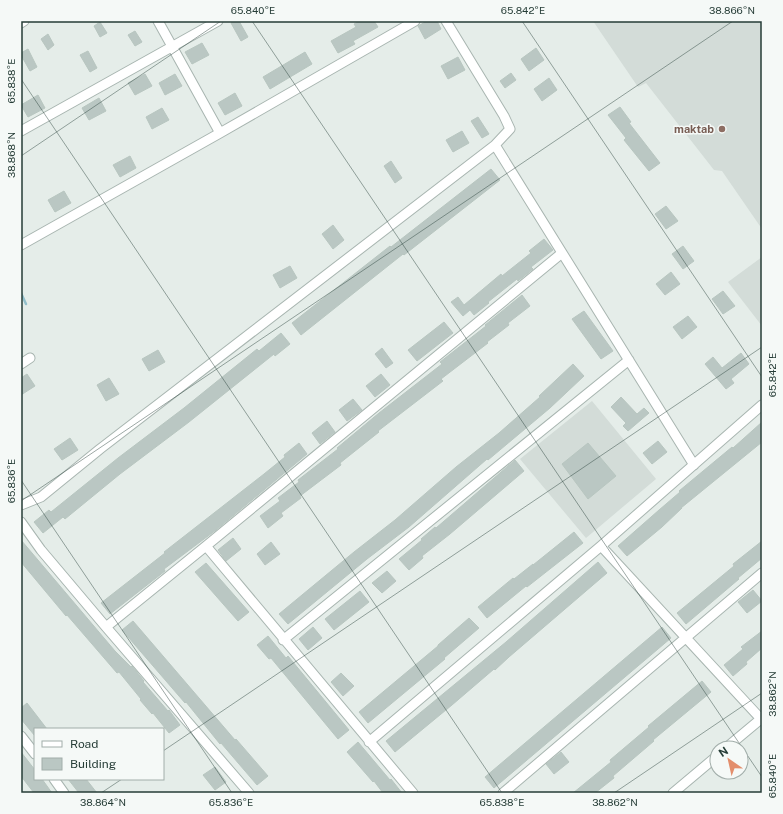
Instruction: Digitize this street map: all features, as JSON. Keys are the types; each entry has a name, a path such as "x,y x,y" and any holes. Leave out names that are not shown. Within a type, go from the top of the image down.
{"street":[{"path":"158,21 220,133"},
{"path":"21,131 218,21"},
{"path":"21,245 415,21"},
{"path":"21,505 41,497 112,440 495,145 510,129 504,116 446,21"},
{"path":"495,145 694,465"},
{"path":"106,627 562,253"},
{"path":"21,364 30,358"},
{"path":"283,640 629,360"},
{"path":"369,742 601,546 762,405"},
{"path":"21,522 41,550 249,793"},
{"path":"206,546 283,640 413,793"},
{"path":"601,546 761,718 735,740"},
{"path":"503,793 762,573"},
{"path":"21,736 34,753"},
{"path":"673,793 709,763"},
{"path":"55,780 63,793"}],"shaded area":[{"name":"maktab","path":"593,21 762,21 762,229 722,171 714,170 646,83 638,87"},
{"path":"762,257 762,326 728,282"},
{"path":"592,401 656,479 586,538 520,459"}],"building":[{"path":"239,21 248,37 241,41 231,23"},
{"path":"360,21 374,21 378,27 353,41 355,44 338,53 331,41 356,27 354,24"},
{"path":"427,21 437,21 441,29 425,39 418,26"},
{"path":"100,22 107,33 100,37 94,26"},
{"path":"135,31 142,42 135,46 128,35"},
{"path":"48,34 54,45 48,50 41,39"},
{"path":"202,43 209,55 192,64 185,52"},
{"path":"536,48 544,60 529,71 521,59"},
{"path":"28,49 37,67 30,71 21,55 21,53"},
{"path":"88,51 97,68 90,72 80,55"},
{"path":"305,52 312,64 270,89 263,77"},
{"path":"458,57 465,70 448,79 441,66"},
{"path":"511,73 516,80 505,88 500,81"},
{"path":"145,74 152,86 135,95 128,83"},
{"path":"175,74 182,86 165,95 159,83"},
{"path":"549,78 557,90 542,101 534,89"},
{"path":"235,93 242,106 225,115 218,103"},
{"path":"38,95 45,108 28,117 21,105"},
{"path":"99,98 106,111 89,120 82,108"},
{"path":"620,107 631,122 629,123 660,163 649,171 624,140 626,138 608,115"},
{"path":"162,108 169,120 152,129 146,117"},
{"path":"478,117 489,134 482,138 471,121"},
{"path":"462,131 469,143 453,152 446,140"},
{"path":"130,156 136,168 120,177 113,165"},
{"path":"391,161 402,178 395,183 384,166"},
{"path":"491,169 500,180 404,255 403,254 301,335 292,323"},
{"path":"64,191 71,203 55,212 48,200"},
{"path":"666,206 678,221 666,229 655,214"},
{"path":"333,225 344,240 333,249 322,234"},
{"path":"544,239 553,250 531,267 533,269 518,281 517,279 474,315 470,310 463,316 451,302 458,297 464,305 501,274 502,276 531,253 529,251"},
{"path":"683,246 694,261 683,269 672,254"},
{"path":"290,266 297,278 280,288 273,275"},
{"path":"671,272 680,284 665,295 656,284"},
{"path":"723,291 735,306 723,314 712,299"},
{"path":"522,295 530,306 508,323 509,325 487,342 488,343 441,379 443,381 378,431 379,432 340,463 341,465 300,496 301,498 281,513 283,516 268,528 260,516 280,501 278,498 299,482 298,480 338,449 337,448 379,413 442,364 440,362 486,326 485,325"},
{"path":"584,311 613,351 601,359 572,319"},
{"path":"688,316 697,327 682,339 673,327"},
{"path":"444,322 453,333 417,361 408,350"},
{"path":"281,333 290,344 275,356 274,354 189,422 120,474 65,519 63,517 43,533 34,522 49,510 51,512 257,349 259,351"},
{"path":"382,348 393,363 386,368 375,354"},
{"path":"158,350 165,362 149,371 142,359"},
{"path":"741,353 749,364 731,379 734,383 726,389 705,364 713,357 722,368"},
{"path":"573,364 584,376 550,408 488,460 487,459 409,527 367,559 288,624 279,614 499,433 540,397 539,396"},
{"path":"27,374 35,386 21,395 21,378"},
{"path":"381,374 390,385 375,397 366,386"},
{"path":"109,378 119,394 106,401 97,385"},
{"path":"621,397 637,414 644,408 649,413 628,431 623,426 626,423 611,407"},
{"path":"353,399 362,410 347,421 339,410"},
{"path":"327,421 335,432 320,444 312,433"},
{"path":"762,422 762,442 681,508 662,527 627,556 618,546 680,492 679,491 732,447 733,448"},
{"path":"70,438 78,450 62,460 54,449"},
{"path":"658,441 667,452 652,464 643,453"},
{"path":"299,443 307,454 216,530 164,569 165,571 110,614 101,603 264,474"},
{"path":"588,443 616,476 588,499 562,464"},
{"path":"515,460 524,471 422,556 423,558 409,570 399,559"},
{"path":"574,532 583,543 527,587 526,586 487,618 478,607 513,578 514,579 533,565"},
{"path":"233,538 241,549 226,561 218,550"},
{"path":"21,540 115,651 131,667 132,666 144,681 143,682 168,711 169,710 180,725 169,733 140,700 141,699 119,672 117,673 67,615 66,616 21,562"},
{"path":"762,541 762,558 686,624 677,613"},
{"path":"271,542 280,554 265,565 257,554"},
{"path":"598,562 607,573 495,670 494,669 395,752 386,741 506,642"},
{"path":"206,563 249,612 238,621 195,572"},
{"path":"387,571 396,581 382,593 372,583"},
{"path":"753,590 762,601 747,613 738,602"},
{"path":"360,591 369,602 334,630 325,619"},
{"path":"469,618 479,628 444,658 445,659 368,723 359,712"},
{"path":"133,621 235,740 236,739 268,776 257,785 122,630"},
{"path":"313,627 322,638 308,650 299,639"},
{"path":"662,627 671,638 494,788 485,777"},
{"path":"762,631 762,648 733,676 724,665 743,649 741,647"},
{"path":"268,636 286,658 288,656 349,730 338,739 271,658 269,659 257,645"},
{"path":"341,673 354,686 343,696 331,682"},
{"path":"702,681 711,692 653,740 654,741 613,776 614,778 595,793 573,793 611,762 610,760 649,727 648,726"},
{"path":"27,703 46,728 34,728 34,735 21,719 21,708"},
{"path":"358,742 402,793 383,793 347,752"},
{"path":"21,752 34,769 34,780 43,780 52,793 34,793 21,776"},
{"path":"561,752 569,762 554,774 546,764"},
{"path":"215,767 226,782 215,790 203,775"},
{"path":"69,780 87,780 97,793 79,793"}],"waterway":[{"path":"21,293 26,304"}],"place":[{"name":"maktab","path":"722,129"}]}
